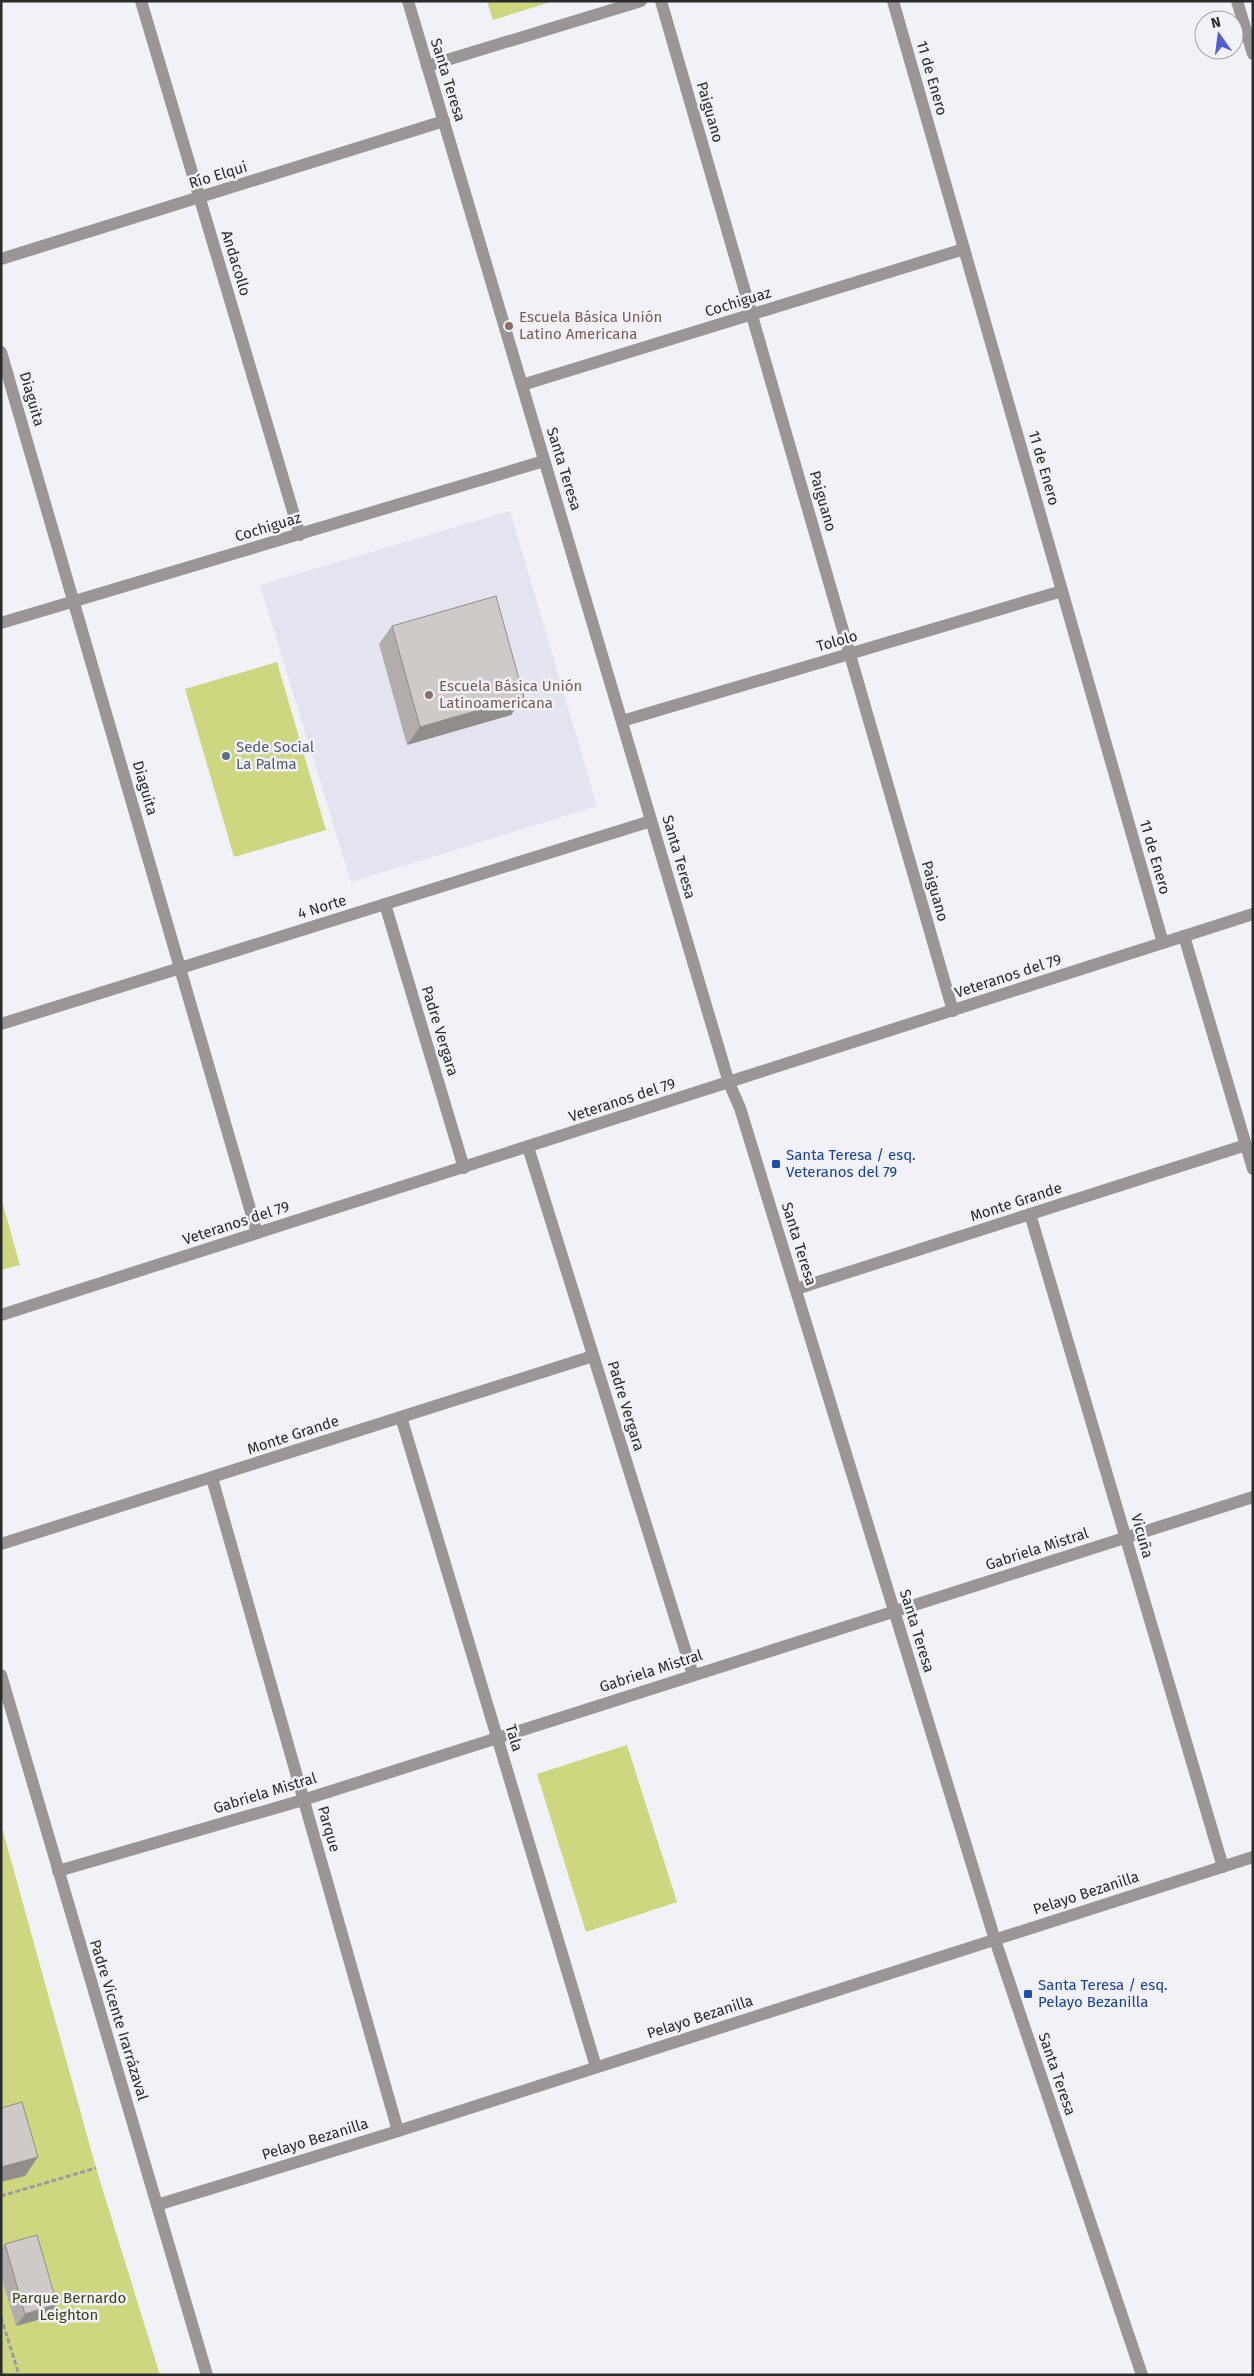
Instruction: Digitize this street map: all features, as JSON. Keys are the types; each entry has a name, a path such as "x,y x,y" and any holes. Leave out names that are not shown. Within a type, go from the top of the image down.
{"street":[{"name":"Andacollo","path":"141,1 300,535"},
{"name":"Santa Teresa","path":"408,1 729,1083 740,1108 995,1940 1142,2375"},
{"path":"427,66 641,1"},
{"name":"Paiguano","path":"661,1 953,1011"},
{"name":"11 de Enero","path":"893,1 1163,943"},
{"path":"1237,1 1253,54"},
{"name":"Río Elqui","path":"1,259 444,122"},
{"name":"Cochiguaz","path":"522,385 964,249"},
{"name":"Diaguita","path":"1,352 257,1233"},
{"name":"Cochiguaz","path":"1,623 74,603 544,461"},
{"name":"Tololo","path":"622,721 1062,591"},
{"name":"4 Norte","path":"1,1024 651,820"},
{"name":"Padre Vergara","path":"385,904 464,1168"},
{"name":"Veteranos del 79","path":"1,1315 1253,914"},
{"path":"1184,936 1253,1169"},
{"name":"Monte Grande","path":"796,1289 1246,1146"},
{"name":"Padre Vergara","path":"528,1147 693,1675"},
{"name":"Vicuña","path":"1030,1214 1223,1867"},
{"name":"Monte Grande","path":"1,1544 593,1356"},
{"name":"Tala","path":"401,1417 596,2067"},
{"name":"Parque","path":"212,1478 398,2131"},
{"name":"Gabriela Mistral","path":"58,1871 303,1800 1253,1496"},
{"name":"Padre Vicente Irarrázaval","path":"1,1675 207,2375"},
{"name":"Pelayo Bezanilla","path":"157,2205 398,2131 1253,1857"}],"path":[{"path":"1,2196 96,2168"},
{"path":"1,2317 19,2375"}],"shaded area":[{"name":"Escuela Básica Unión Latinoamericana","path":"510,511 597,806 351,882 260,585"}],"green space":[{"path":"487,1 554,1 493,20"},
{"path":"277,662 326,830 234,857 185,689"},
{"path":"1,1198 20,1265 1,1270"},
{"path":"627,1745 677,1902 586,1932 537,1774"},
{"name":"Parque Bernardo Leighton","path":"1,1824 96,2168 160,2375 1,2375"}],"building":[{"path":"496,596 524,697 420,727 392,626"},
{"path":"22,2102 38,2157 1,2167 1,2108"},
{"path":"37,2235 57,2304 25,2314 5,2244"}],"place":[{"name":"Escuela Básica Unión Latino Americana","path":"509,326"},
{"name":"Escuela Básica Unión Latinoamericana","path":"429,695"},
{"name":"Sede Social La Palma","path":"226,756"},
{"name":"Santa Teresa / esq. Veteranos del 79","path":"776,1164"},
{"name":"Santa Teresa / esq. Pelayo Bezanilla","path":"1028,1994"}]}
